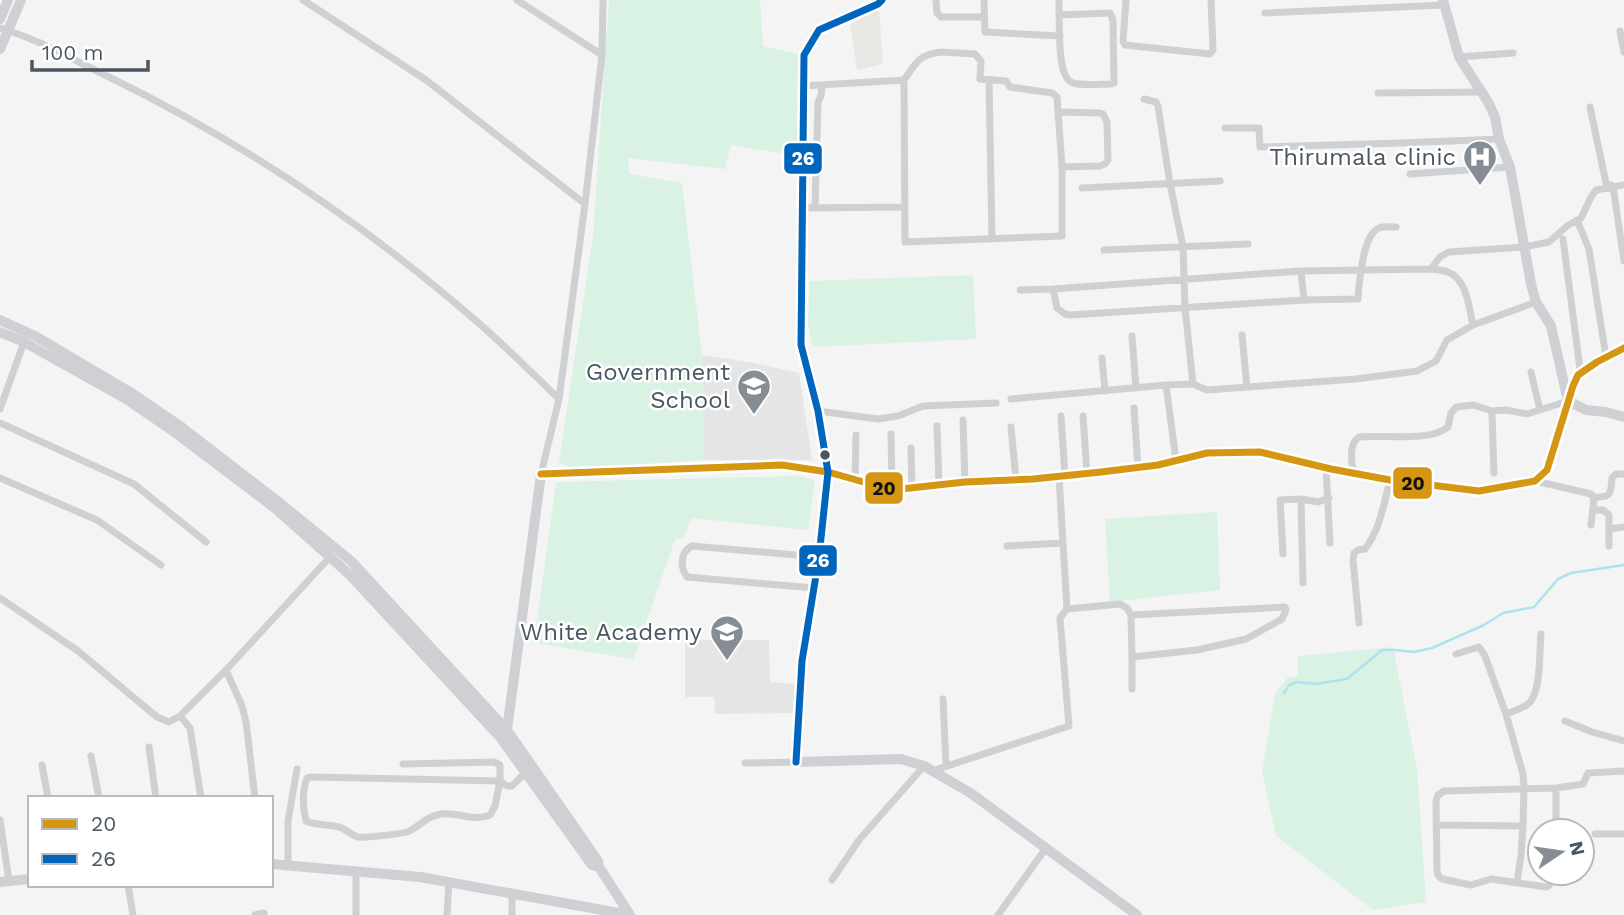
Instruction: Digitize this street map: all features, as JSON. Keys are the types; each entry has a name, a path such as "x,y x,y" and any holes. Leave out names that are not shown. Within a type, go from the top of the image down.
{"street":[{"path":"0,19 8,0"},
{"path":"0,49 4,29 20,0"},
{"path":"303,0 426,80 585,204"},
{"path":"517,0 602,55"},
{"path":"503,734 541,474 559,399 602,55 603,0"},
{"path":"796,762 802,661 819,557 828,472 818,411 801,345 804,55 819,30 882,0"},
{"path":"936,0 937,13 943,18 984,17"},
{"path":"984,0 985,32 1060,36"},
{"path":"1059,0 1059,16 1060,36 1063,74 1069,82 1076,84 1114,83 1113,20 1110,13 1059,16"},
{"path":"1126,0 1125,45 1210,54 1213,50 1212,0"},
{"path":"1265,13 1443,2 1459,57 1488,102 1510,167 1531,284 1536,302 1550,326 1568,401"},
{"path":"4,29 133,89 222,137 316,198 393,254 482,326 559,399"},
{"path":"1620,31 1624,52"},
{"path":"1459,57 1513,53"},
{"path":"925,54 975,54 981,61 980,79 1006,81 1010,87 1052,93 1059,100 1062,236 905,243 904,80 925,54"},
{"path":"803,86 904,80"},
{"path":"989,80 992,239"},
{"path":"815,208 818,102 822,85"},
{"path":"1378,93 1482,92"},
{"path":"1144,99 1156,102 1158,106 1183,247 1185,308 1193,384"},
{"path":"1590,107 1606,183 1613,186"},
{"path":"1059,112 1100,113 1104,114 1107,122 1108,160 1105,164 1062,167"},
{"path":"1225,128 1259,128 1260,147 1499,138"},
{"path":"1410,174 1510,167"},
{"path":"1082,188 1220,181"},
{"path":"1431,269 1440,257 1449,252 1524,247 1552,240 1581,218 1596,190 1624,185"},
{"path":"1613,186 1624,261"},
{"path":"802,208 905,207"},
{"path":"1577,220 1589,249 1606,357"},
{"path":"1053,289 1057,308 1070,315 1358,299 1360,271 1372,233 1377,228 1396,227"},
{"path":"1535,481 1547,470 1552,458 1580,369 1563,239"},
{"path":"1104,250 1248,244"},
{"path":"1020,290 1301,271 1431,269 1447,271 1459,280 1473,325"},
{"path":"1301,271 1304,300"},
{"path":"1011,399 1166,385 1193,384 1207,390 1356,379 1417,371 1436,361 1447,340 1473,325 1536,302"},
{"path":"0,320 35,336 130,392 180,426 351,561 503,734 589,848 630,915"},
{"path":"0,332 24,342 126,400 177,434 276,509 350,575 503,734 525,773 592,865 599,867"},
{"path":"1242,335 1247,387"},
{"path":"1132,336 1136,388"},
{"path":"0,409 24,342"},
{"path":"1578,375 1624,348"},
{"path":"1102,358 1105,391"},
{"path":"1531,372 1540,410"},
{"path":"1166,385 1176,460"},
{"path":"1353,473 1352,447 1359,437 1406,438 1440,432 1448,427 1451,413 1456,407 1474,405 1492,411 1506,410 1524,415 1568,401 1586,410 1624,417"},
{"path":"818,411 878,419 898,416 923,406 996,403"},
{"path":"1134,408 1138,467"},
{"path":"1492,411 1494,472"},
{"path":"832,880 859,840 928,768 946,766 1069,726 1060,618 1067,609 1060,416"},
{"path":"1083,416 1087,474"},
{"path":"963,420 965,482"},
{"path":"0,423 134,484 206,541"},
{"path":"937,426 939,485"},
{"path":"1011,426 1016,480"},
{"path":"891,434 892,490"},
{"path":"855,480 856,435"},
{"path":"911,448 912,488"},
{"path":"541,474 782,465 828,472 892,490 1087,474 1207,453 1260,452 1390,480 1479,491 1535,481 1606,497 1611,491 1612,478 1616,474 1624,474"},
{"path":"1326,468 1330,543"},
{"path":"0,478 97,520 161,565"},
{"path":"1359,623 1354,553 1366,549 1370,543 1390,480"},
{"path":"1591,525 1593,496"},
{"path":"1283,554 1280,500 1301,499 1318,502 1328,498"},
{"path":"1301,499 1303,583"},
{"path":"1593,510 1608,513 1609,546"},
{"path":"1609,528 1624,527"},
{"path":"1007,546 1063,543"},
{"path":"814,588 687,577 682,566 683,553 692,546 819,557"},
{"path":"0,598 78,651 157,718 169,722 180,716 226,670 329,558"},
{"path":"1067,609 1120,604 1127,608 1131,615 1132,689"},
{"path":"1131,615 1285,607 1286,610 1282,619 1246,639 1197,650 1132,657"},
{"path":"1506,714 1534,698 1538,682 1541,634"},
{"path":"1456,654 1479,647 1485,656 1520,759 1524,789 1517,883"},
{"path":"226,670 244,714 255,796"},
{"path":"943,699 946,766"},
{"path":"180,716 190,729 201,796"},
{"path":"1565,720 1597,734 1624,741"},
{"path":"149,747 156,796"},
{"path":"91,756 99,796"},
{"path":"745,763 901,760 928,768 972,794 1137,915"},
{"path":"403,764 494,762 500,765 500,781 495,806 490,815 481,819 443,814 427,818 408,832 363,837 354,836 337,826 306,821 304,784 307,778 500,781 512,786 525,773"},
{"path":"42,765 48,796"},
{"path":"288,864 288,821 297,769"},
{"path":"1526,884 1489,879 1471,885 1438,875 1436,801 1440,792 1556,788 1583,784 1588,773 1624,771"},
{"path":"1556,788 1556,817"},
{"path":"0,820 5,882 28,879"},
{"path":"1436,825 1523,826"},
{"path":"1596,835 1624,834"},
{"path":"998,915 1046,848"},
{"path":"273,863 420,877 512,893 597,912 630,915"},
{"path":"356,871 356,915"},
{"path":"447,915 449,883"},
{"path":"128,887 133,915"},
{"path":"512,893 512,915"}],"shaded area":[{"path":"879,10 883,64 857,70 850,24"},
{"name":"Government School","path":"702,355 799,373 812,460 704,460"},
{"name":"White Academy","path":"685,640 769,640 770,682 795,684 793,713 715,714 714,697 685,697"}],"green space":[{"path":"609,0 760,0 763,46 799,54 798,156 731,145 725,169 628,158 629,174 682,183 702,355 704,460 572,469 559,462 593,236"},
{"path":"973,275 976,339 813,347 808,325 810,281"},
{"path":"799,476 815,480 808,530 691,518 684,539 675,539 634,659 534,643 556,482"},
{"path":"1217,512 1220,590 1110,602 1105,519"},
{"path":"1393,647 1417,768 1426,902 1373,910 1276,836 1262,772 1275,694 1287,678 1298,676 1298,656"}],"waterway":[{"path":"1284,693 1289,685 1297,682 1315,684 1347,679 1382,650 1414,652 1432,648 1484,625 1503,613 1534,607 1558,579 1571,573 1624,565"}],"transit line":[{"name":"26","path":"796,762 802,661 819,557 828,472 818,411 801,345 804,55 819,30 882,0"},
{"name":"20","path":"541,474 782,465 828,472 892,490 1101,472 1158,465 1207,453 1260,452 1390,480 1479,491 1535,481 1547,470 1578,375 1624,348"}],"place":[{"name":"Thirumala clinic","path":"1480,187"},
{"name":"Government School","path":"754,416"},
{"name":"White Academy","path":"727,662"}]}
